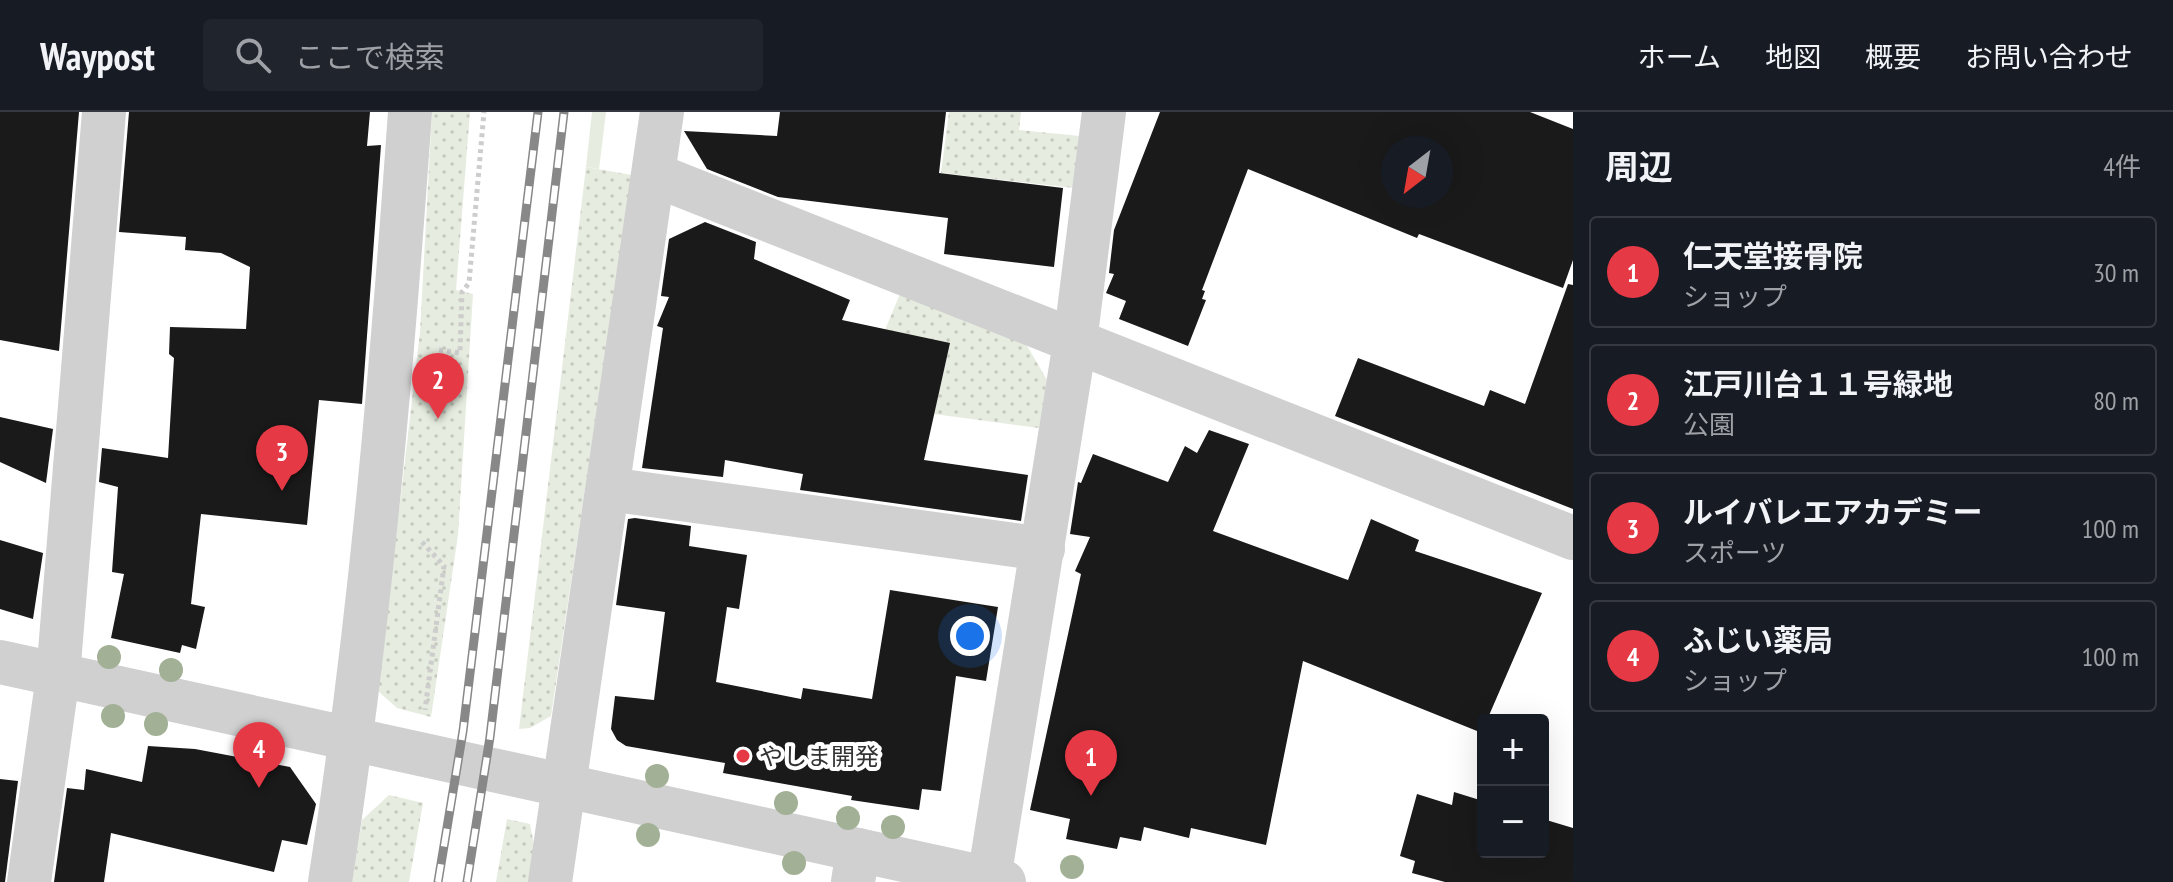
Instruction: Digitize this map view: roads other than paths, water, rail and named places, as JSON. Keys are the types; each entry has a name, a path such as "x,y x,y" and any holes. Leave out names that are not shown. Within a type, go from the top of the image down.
{"street":[{"path":"29,882 58,676 104,112"},
{"path":"330,882 352,739 395,342 410,112"},
{"path":"550,882 662,112"},
{"path":"0,662 565,787 855,866 997,880 1075,342 1104,112"},
{"path":"655,175 1573,538"},
{"path":"608,489 1043,549"}],"railway":[{"path":"438,882 463,731 538,112"},
{"path":"467,882 490,737 564,112"}],"place":[{"name":"江戸川台１１号緑地","path":"438,419"},
{"name":"ルイバレエアカデミー","path":"282,491"},
{"name":"やしま開発","path":"743,756"},
{"name":"ふじい薬局","path":"259,788"},
{"name":"仁天堂接骨院","path":"1091,796"}]}
